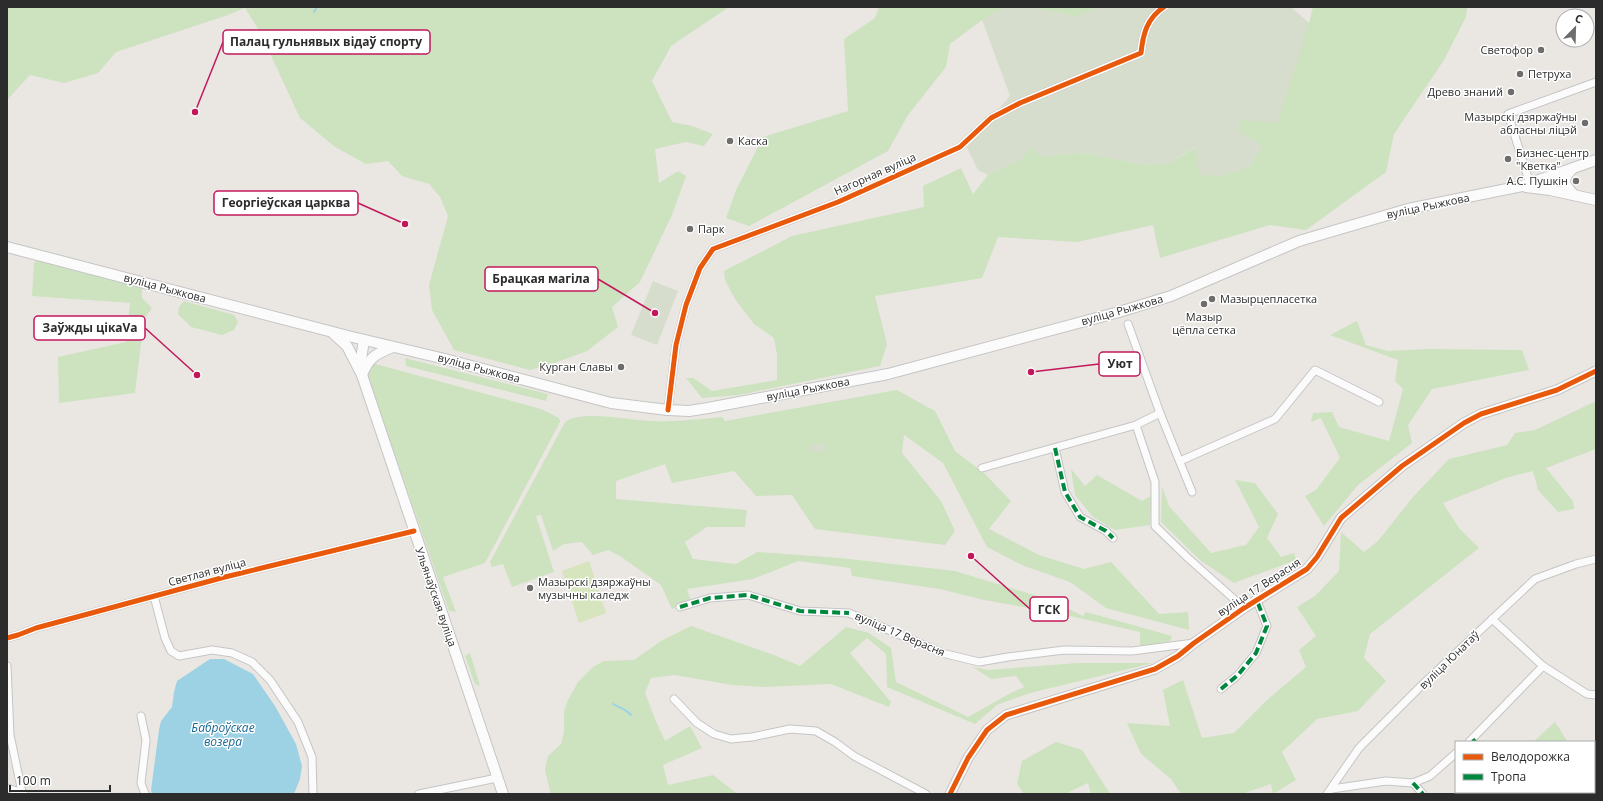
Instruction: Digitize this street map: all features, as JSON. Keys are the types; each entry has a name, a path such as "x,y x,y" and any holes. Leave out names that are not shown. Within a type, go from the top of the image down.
{"main road":[{"name":"вуліца Рыжкова","path":"7,247 611,403 668,410 689,410 708,408 888,374 1118,312 1171,296 1299,241 1346,226 1408,209 1526,185 1596,160"},
{"path":"1572,168 1564,179 1565,185 1574,195"},
{"path":"1526,185 1596,200"},
{"name":"Ульянаўская вуліца","path":"329,331 343,341 362,375 503,794"},
{"path":"352,356 355,346 358,342 364,340 361,359 362,375"},
{"path":"362,375 368,361 376,354 393,347"}],"street":[{"name":"Нагорная вуліца","path":"668,410 676,345 686,305 700,268 713,249 838,202 960,148 991,118 1020,103 1142,53 1143,35 1155,13 1164,7"},
{"path":"1526,185 1508,114 1596,82"},
{"path":"1128,324 1160,413 1192,492"},
{"path":"1180,461 1275,419 1315,370 1380,402"},
{"name":"вуліца 17 Верасня","path":"950,794 968,758 987,730 1006,715 1155,669 1178,656 1244,608 1307,569 1317,557 1341,518 1402,466 1481,414 1557,390 1596,372"},
{"path":"982,468 1136,426 1160,413"},
{"path":"1136,426 1155,482 1155,526 1244,608"},
{"path":"1055,448 1065,492 1080,517 1106,531 1113,538"},
{"name":"Светлая вуліца","path":"7,638 36,628 225,577 414,531"},
{"name":"вуліца Юнатаў","path":"1329,791 1359,748 1535,579 1576,564 1596,560"},
{"name":"вуліца 17 Верасня","path":"680,607 710,598 748,595 800,611 849,613 942,653 979,662 1064,650 1132,652 1194,643"},
{"path":"154,596 165,638 171,651 179,656 212,650 232,653 252,662 270,680 298,722 312,757 313,794"},
{"name":"вуліца 17 Верасня","path":"1221,689 1238,675 1256,653 1267,626 1257,601"},
{"path":"1492,619 1543,666 1587,694 1596,695"},
{"path":"7,666 9,736 24,793"},
{"path":"1472,741 1543,666"},
{"path":"674,699 697,723 714,734 731,739 752,737 790,729 816,731 835,742 854,756 926,794"},
{"path":"141,716 146,740 141,783 145,794"},
{"path":"1329,791 1386,781 1413,783 1430,776 1455,754"},
{"path":"419,794 497,778"},
{"path":"1413,783 1424,794"},
{"path":"7,788 24,793"}],"green space":[{"path":"7,7 729,7 671,46 652,81 672,122 692,126 713,134 704,146 686,142 655,149 659,183 678,171 686,176 672,215 640,282 612,307 618,327 587,351 552,364 530,370 454,350 432,310 429,285 448,216 440,197 429,184 402,176 388,161 366,164 335,147 300,118 260,32 245,8 116,52 98,73 64,83 30,75 7,100"},
{"path":"879,7 1006,7 982,20 950,44 946,67 908,115 888,151 749,226 726,218 736,190 763,137 848,111 844,39 875,18"},
{"path":"1006,7 1023,7 1080,17 1097,7 1291,7 1309,23 1277,123 1240,120 1240,133 1262,145 1249,167 1222,176 1199,175 1196,147 1169,163 1145,165 1091,154 1076,153 1045,157 1030,148 1021,159 988,175 978,170 966,146 1010,96 982,20"},
{"path":"1023,7 1097,7 1080,17"},
{"path":"1313,7 1467,7 1466,17 1444,60 1394,134 1386,172 1306,230 1270,225 1160,258 1153,225 1077,242 998,237 982,278 875,296 887,344 880,366 739,395 702,398 686,378 693,378 712,391 777,380 777,355 774,338 754,324 735,299 725,280 724,271 792,236 924,207 923,186 961,168 973,194 988,175 1021,159 1030,148 1045,157 1076,153 1091,154 1145,165 1169,163 1197,147 1222,176 1249,167 1262,145 1240,133 1240,120 1309,23"},
{"path":"39,258 142,286 142,298 152,308 144,319 135,393 59,403 58,357 126,342 130,303 32,296 34,263"},
{"path":"653,281 678,291 657,345 631,335"},
{"path":"184,301 234,315 238,322 234,330 222,335 191,327 178,314 179,307"},
{"path":"1357,321 1366,345 1388,351 1428,349 1522,350 1529,370 1432,389 1408,425 1412,443 1358,485 1324,526 1305,496 1316,490 1340,458 1321,418 1311,422 1313,413 1332,412 1339,427 1389,441 1403,389 1395,381 1398,360 1330,335"},
{"path":"405,358 548,394 546,401 406,366"},
{"path":"372,363 541,409 559,418 560,422 485,563 443,577 456,612 449,611 368,376 368,371"},
{"path":"897,390 935,411 955,451 985,474 1011,501 989,529 1039,555 1084,569 1111,562 1159,614 1188,612 1189,630 1106,608 1070,582 1024,566 987,547 943,463 904,435 902,453 941,501 955,531 945,545 815,529 792,495 756,496 734,471 672,483 665,464 616,481 616,499 747,510 745,527 707,527 685,542 693,559 736,564 757,552 840,558 955,571 1050,600 1083,616 1086,612 1172,636 1170,641 1140,647 1140,632 1057,613 984,600 940,589 852,576 850,568 798,561 753,579 687,589 691,601 672,609 661,585 620,556 608,550 593,555 582,542 564,544 553,551 541,515 536,516 554,572 512,587 503,564 492,567 490,562 565,422 573,418 595,416 644,421 662,421 722,417 725,421"},
{"path":"1596,401 1596,449 1546,468 1573,501 1574,509 1558,512 1538,490 1533,471 1506,478 1443,503 1459,528 1479,548 1370,634 1364,658 1386,681 1358,711 1317,719 1282,752 1296,780 1273,794 1271,784 1242,794 1181,794 1171,779 1141,754 1127,723 1170,726 1163,690 1183,680 1202,738 1234,733 1267,700 1306,667 1299,650 1316,636 1297,607 1315,596 1339,571 1341,532 1364,552 1378,541 1413,497 1449,459 1507,445 1515,433 1535,430"},
{"path":"826,443 825,452 810,450 812,444"},
{"path":"1071,469 1085,486 1097,475 1142,501 1151,496 1150,525 1115,530 1093,517 1075,495"},
{"path":"1235,480 1255,483 1278,514 1267,538 1281,557 1294,553 1296,560 1234,583 1201,561 1161,522 1162,487 1169,506 1211,553 1246,545 1259,527"},
{"path":"589,561 606,613 579,623 562,571"},
{"path":"691,626 774,655 800,666 846,627 869,633 891,648 896,682 968,717 1024,687 1016,676 991,679 973,667 988,670 1077,663 1153,663 1030,693 997,705 975,724 887,687 886,654 867,638 850,653 891,702 889,707 831,684 764,687 732,685 675,675 651,678 645,693 665,741 690,726 702,748 663,765 668,785 713,775 736,793 551,794 545,770 548,756 561,744 564,732 564,711 578,682 593,667 604,661 634,660 661,641"},
{"path":"470,653 480,686 475,684 465,656"},
{"path":"1555,722 1567,741 1534,741"},
{"path":"1056,742 1082,750 1110,794 1091,794 1088,783 1065,794 1024,794 1017,784 1022,761"}],"water":[{"name":"Баброўскае возера","path":"210,659 224,659 253,674 275,706 296,744 302,766 300,779 294,794 152,794 151,790 159,730 161,721 172,707 177,681"}],"waterway":[{"path":"314,12 317,7"},
{"path":"613,704 631,715"}],"marked path":[{"path":"1055,448 1065,492 1080,517 1106,531 1113,538"},
{"path":"680,607 710,598 748,595 800,611 849,613"},
{"path":"1221,689 1238,675 1256,653 1267,626 1257,601"},
{"path":"1413,783 1423,794"}],"cycle path":[{"path":"668,410 676,345 686,305 700,268 713,249 838,202 960,147 991,118 1020,103 1141,53 1147,27 1158,11 1164,7"},
{"path":"950,794 968,758 987,730 1006,715 1155,669 1178,656 1244,608 1307,569 1317,557 1341,518 1402,466 1464,423 1481,414 1557,390 1596,371"},
{"path":"7,638 36,628 225,577 414,531"}],"place":[{"name":"Светофор","path":"1541,50"},
{"name":"Петруха","path":"1520,74"},
{"name":"Древо знаний","path":"1511,92"},
{"name":"Палац гульнявых відаў спорту","path":"195,112"},
{"name":"Мазырскі дзяржаўны абласны ліцэй","path":"1585,123"},
{"name":"Каска","path":"730,141"},
{"name":"Бизнес-центр \"Кветка\"","path":"1508,159"},
{"name":"А.С. Пушкін","path":"1576,181"},
{"name":"Георгіеўская царква","path":"405,224"},
{"name":"Парк","path":"690,229"},
{"name":"Мазырцепласетка","path":"1212,299"},
{"name":"Мазыр цёпла сетка","path":"1204,304"},
{"name":"Брацкая магіла","path":"655,313"},
{"name":"Курган Славы","path":"621,367"},
{"name":"Уют","path":"1031,372"},
{"name":"Заўжды цікаVа","path":"197,375"},
{"name":"ГСК","path":"971,556"},
{"name":"Мазырскі дзяржаўны музычны каледж","path":"530,588"}]}
